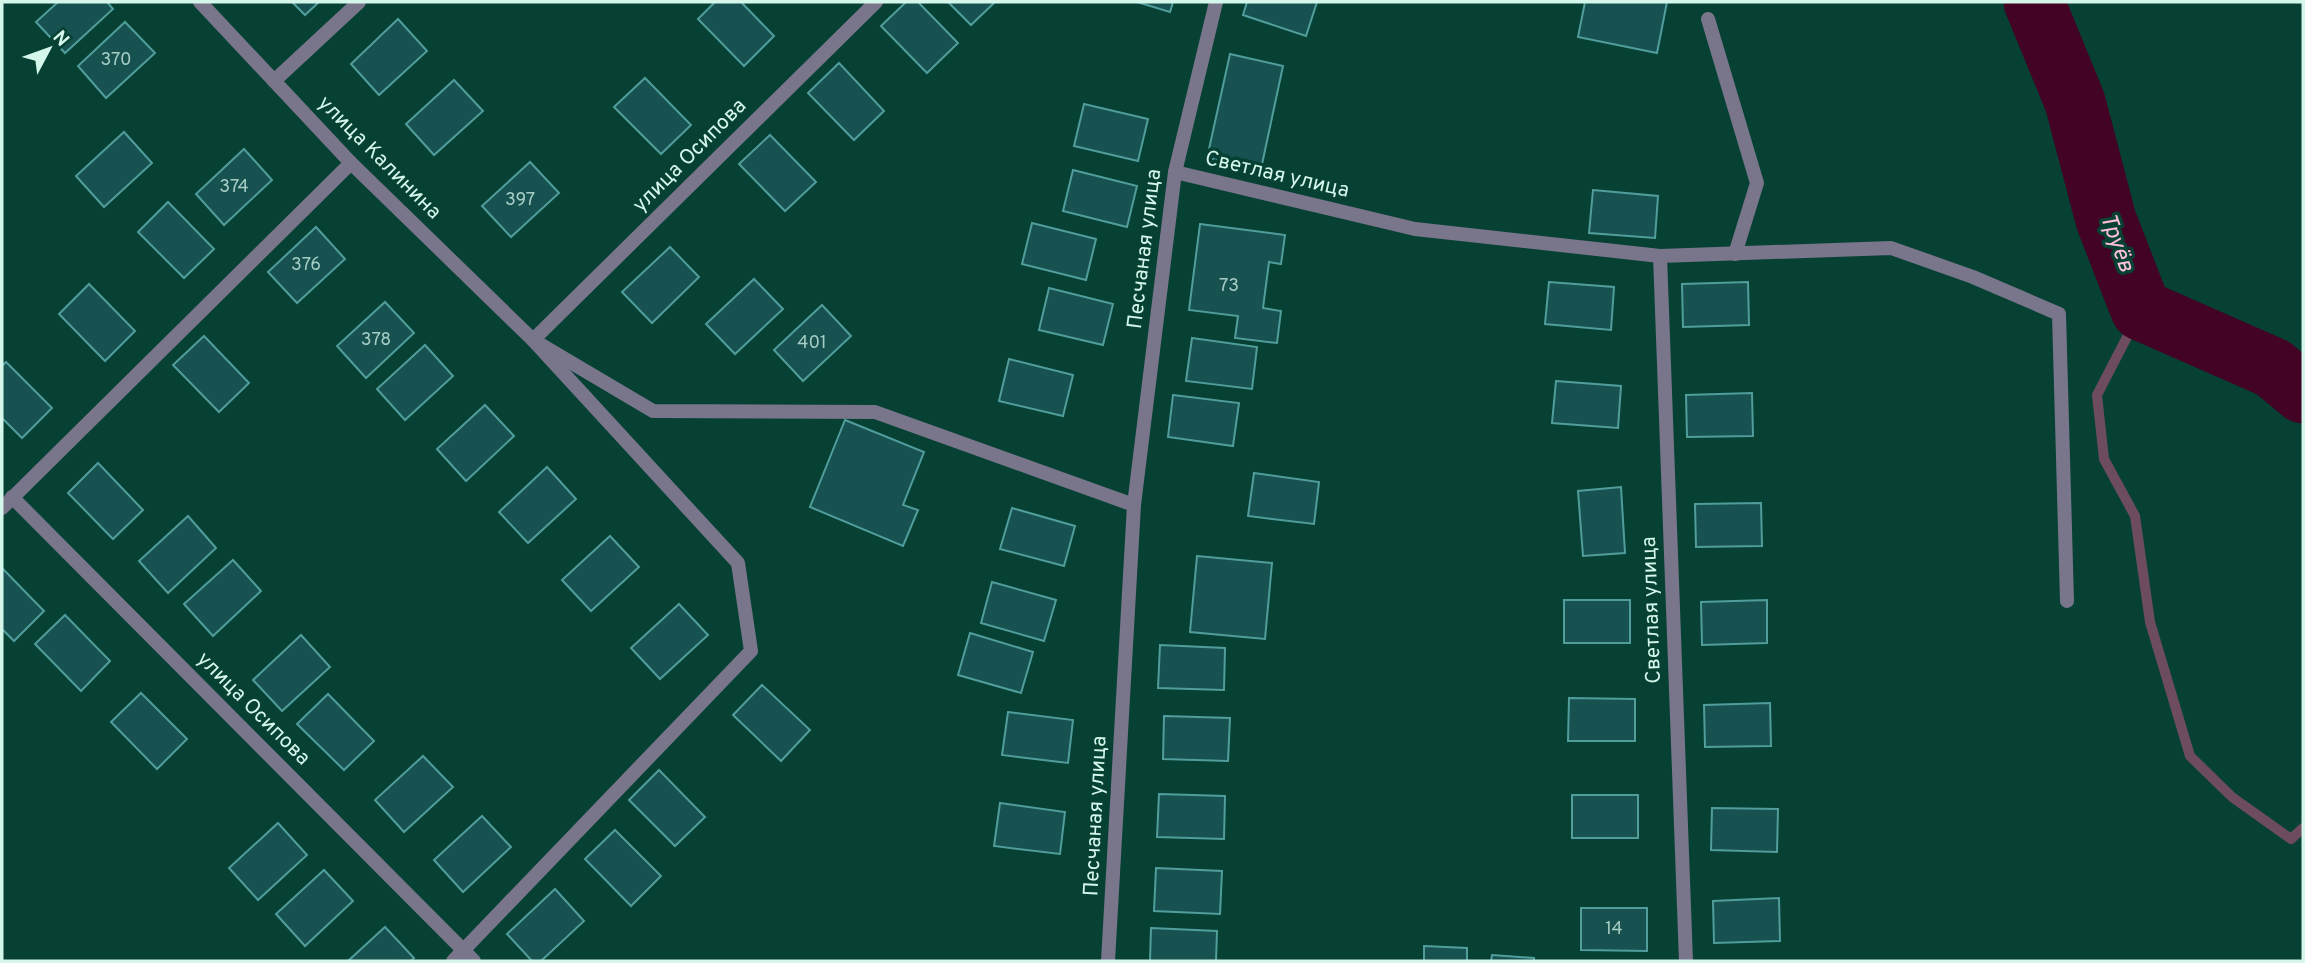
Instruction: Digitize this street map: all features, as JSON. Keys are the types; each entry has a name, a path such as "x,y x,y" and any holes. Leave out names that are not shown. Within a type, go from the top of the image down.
{"street":[{"name":"улица Калинина","path":"200,2 351,163 533,340 738,563 751,651 464,950"},
{"path":"274,81 359,2"},
{"name":"улица Осипова","path":"533,340 876,2"},
{"name":"Песчаная улица","path":"1108,961 1134,505 1175,172 1216,2"},
{"path":"1708,19 1757,183 1735,254"},
{"name":"улица Осипова","path":"351,163 7,503 474,961"},
{"name":"Светлая улица","path":"1175,172 1415,229 1660,256 1891,248 1973,277 2059,314 2067,601"},
{"name":"Светлая улица","path":"1660,256 1686,961"},
{"name":"улица Калинина","path":"533,340 653,411 875,412 1134,505"},
{"path":"453,961 464,950"}],"building":[{"path":"58,2 107,2 113,9 65,53 36,22"},
{"path":"292,2 319,2 305,15"},
{"path":"715,2 741,2 774,36 744,66 698,19"},
{"path":"906,2 918,2 958,43 927,73 881,26"},
{"path":"948,2 995,2 971,25"},
{"path":"1137,2 1173,2 1170,12"},
{"path":"1247,2 1317,2 1306,36 1243,15"},
{"path":"1585,2 1667,2 1657,53 1578,37"},
{"path":"398,19 427,51 379,95 351,64"},
{"path":"125,22 155,53 106,98 78,66"},
{"path":"1230,54 1283,66 1261,169 1207,158"},
{"path":"839,63 884,111 854,140 808,93"},
{"path":"645,78 691,125 661,154 614,107"},
{"path":"454,80 483,111 434,155 406,124"},
{"path":"1084,104 1148,119 1138,161 1074,146"},
{"path":"124,132 152,163 104,207 76,176"},
{"path":"770,135 816,182 785,211 739,164"},
{"path":"244,149 272,180 224,225 196,194"},
{"path":"530,162 559,193 511,237 482,206"},
{"path":"1073,170 1137,186 1127,227 1063,211"},
{"path":"1593,190 1658,196 1655,238 1589,233"},
{"path":"168,202 214,249 184,278 138,232"},
{"path":"1032,223 1096,239 1086,280 1022,264"},
{"path":"1200,224 1285,235 1281,264 1269,262 1263,308 1281,311 1277,343 1235,338 1238,316 1189,310"},
{"path":"316,227 345,259 297,303 268,272"},
{"path":"670,247 699,277 652,323 622,292"},
{"path":"754,279 783,309 735,354 706,324"},
{"path":"1549,282 1614,287 1611,330 1545,324"},
{"path":"1748,282 1749,325 1683,327 1682,284"},
{"path":"89,284 135,331 105,361 59,314"},
{"path":"1049,288 1113,304 1103,345 1039,330"},
{"path":"385,302 414,333 366,378 337,346"},
{"path":"822,305 851,336 803,381 774,350"},
{"path":"204,336 249,383 219,412 173,365"},
{"path":"1192,338 1257,347 1252,389 1186,381"},
{"path":"425,345 453,376 405,420 377,389"},
{"path":"1009,359 1073,375 1063,416 999,401"},
{"path":"6,362 52,408 22,438 2,418 2,366"},
{"path":"1556,381 1621,386 1618,428 1552,423"},
{"path":"1752,393 1753,436 1687,437 1686,395"},
{"path":"1173,395 1239,403 1233,446 1168,437"},
{"path":"485,405 514,436 466,481 437,449"},
{"path":"845,420 924,452 903,505 918,510 903,546 810,507"},
{"path":"98,463 143,510 113,539 68,493"},
{"path":"547,467 576,499 528,543 499,512"},
{"path":"1254,473 1319,482 1314,524 1248,516"},
{"path":"1621,487 1625,553 1583,556 1578,491"},
{"path":"1761,503 1762,546 1696,547 1695,504"},
{"path":"1012,508 1075,526 1064,566 1000,549"},
{"path":"188,516 216,548 168,593 139,561"},
{"path":"610,536 639,567 591,611 562,580"},
{"path":"1197,556 1272,563 1265,639 1190,632"},
{"path":"233,560 261,591 213,636 184,604"},
{"path":"2,568 44,611 14,641 2,629"},
{"path":"992,582 1056,600 1044,641 981,623"},
{"path":"1564,600 1630,600 1630,643 1564,643"},
{"path":"1767,600 1767,643 1702,645 1701,602"},
{"path":"679,604 708,635 660,679 631,648"},
{"path":"65,615 110,661 81,691 35,644"},
{"path":"970,633 1033,652 1021,693 958,675"},
{"path":"301,635 330,667 282,711 253,680"},
{"path":"1160,645 1225,648 1224,690 1158,688"},
{"path":"762,685 810,730 781,761 733,715"},
{"path":"141,693 187,739 157,769 111,722"},
{"path":"328,694 374,741 344,770 297,724"},
{"path":"1569,698 1635,699 1635,741 1568,741"},
{"path":"1770,703 1771,746 1705,747 1704,705"},
{"path":"1008,712 1073,720 1068,763 1002,755"},
{"path":"1164,716 1230,718 1228,761 1163,759"},
{"path":"423,756 453,787 404,832 375,800"},
{"path":"659,770 705,817 675,846 629,800"},
{"path":"1159,794 1225,796 1224,839 1157,837"},
{"path":"1572,795 1638,795 1638,838 1572,838"},
{"path":"1000,803 1065,812 1060,854 994,846"},
{"path":"1712,808 1778,809 1777,852 1711,850"},
{"path":"482,816 511,847 463,892 434,860"},
{"path":"278,823 307,855 258,900 229,868"},
{"path":"615,830 661,876 631,906 585,859"},
{"path":"1156,868 1222,871 1220,914 1154,911"},
{"path":"324,870 353,901 305,946 276,914"},
{"path":"555,889 584,921 541,961 532,961 507,934"},
{"path":"1779,898 1780,941 1714,943 1713,901"},
{"path":"1581,908 1647,908 1647,951 1581,950"},
{"path":"385,927 414,958 411,961 348,961"},
{"path":"1151,928 1217,931 1216,961 1150,961"},
{"path":"1424,946 1467,948 1467,961 1424,961"},
{"path":"1492,955 1534,958 1534,961 1491,961"}],"waterway":[{"name":"Труёв","path":"2034,2 2075,102 2106,220 2141,310 2273,368 2303,393"},
{"path":"2141,310 2097,395 2104,459 2135,516 2150,622 2190,756 2232,797 2291,839 2303,828"}]}
